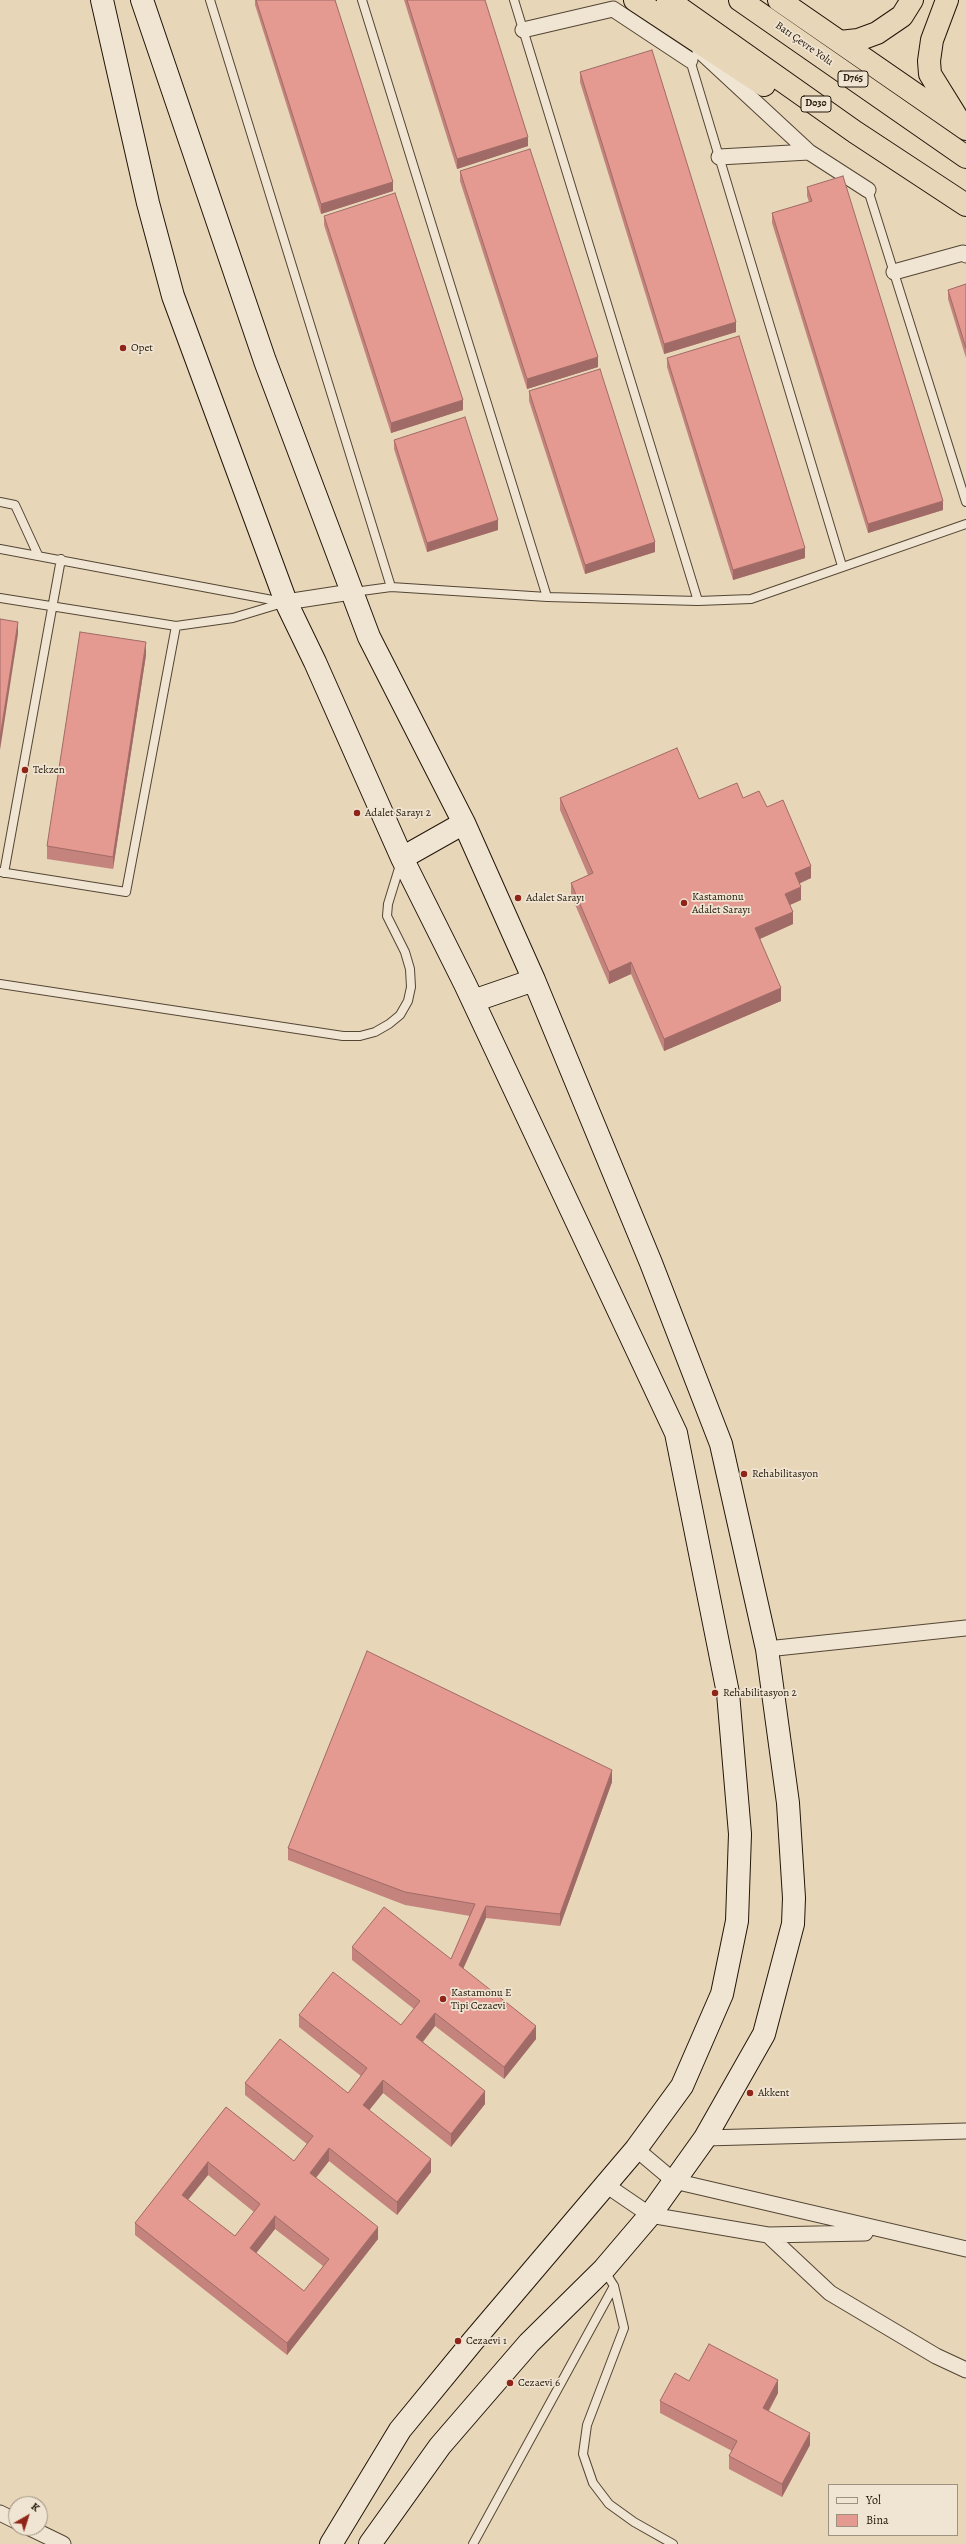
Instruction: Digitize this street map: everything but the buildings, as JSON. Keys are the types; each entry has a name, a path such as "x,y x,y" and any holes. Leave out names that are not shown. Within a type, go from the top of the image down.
{"highway":[{"path":"635,0 793,104 855,132"},
{"name":"D030","path":"668,0 855,132 966,204"},
{"name":"Batı Çevre Yolu","path":"740,0 966,157"},
{"path":"780,0 964,128"},
{"path":"840,42 858,40 877,33 902,16 912,0"},
{"path":"947,0 932,40 929,61 930,74 964,128"}],"main road":[{"path":"102,0 148,203 173,296 286,602 315,662 402,858 473,1001 676,1433 728,1693 740,1834 737,1921 722,1994 682,2086 636,2149 472,2341 400,2430 331,2544"},
{"path":"142,0 265,361 369,637 464,823 534,980 651,1263 721,1444 767,1649 788,1803 794,1898 792,1924 764,2034 705,2138 650,2215 609,2278 529,2343 440,2446 370,2544"},
{"path":"402,858 464,823"},
{"path":"473,1001 534,980"}],"street":[{"path":"523,30 613,9 690,60"},
{"path":"673,26 737,88 809,152 868,190"},
{"path":"719,157 809,152"},
{"path":"894,272 963,253 966,255"},
{"path":"286,602 351,592"},
{"path":"767,1649 966,1628"},
{"path":"705,2138 966,2131"},
{"path":"636,2149 674,2181 888,2233 966,2249"},
{"path":"606,2185 650,2215 768,2235 888,2233"},
{"path":"768,2235 830,2293 936,2356 966,2370"},
{"path":"46,2536 63,2544"}],"lane":[{"path":"210,0 391,587"},
{"path":"362,0 547,597"},
{"path":"514,0 698,601"},
{"path":"690,60 842,566"},
{"path":"868,190 966,502"},
{"path":"0,502 15,505 38,556"},
{"path":"351,592 391,587 547,597 698,601 751,599 966,524"},
{"path":"0,550 61,559 286,602"},
{"path":"61,559 54,606 2,873 126,892 176,626"},
{"path":"0,598 176,626 234,618 286,602"},
{"path":"0,984 343,1036 360,1036 375,1032 389,1024 400,1015 408,1001 411,987 410,969 405,952 388,916 388,904 402,858"},
{"path":"474,2544 609,2278"},
{"path":"609,2278 624,2328 587,2425 583,2454 593,2483 609,2504 634,2522 673,2544"}],"place":[{"name":"Opet","path":"123,348"},
{"name":"Tekzen","path":"25,770"},
{"name":"Adalet Sarayı 2","path":"357,813"},
{"name":"Adalet Sarayı","path":"518,898"},
{"name":"Kastamonu Adalet Sarayı","path":"684,903"},
{"name":"Rehabilitasyon","path":"744,1474"},
{"name":"Rehabilitasyon 2","path":"715,1693"},
{"name":"Kastamonu E Tipi Cezaevi","path":"443,1999"},
{"name":"Akkent","path":"750,2093"},
{"name":"Cezaevi 1","path":"458,2341"},
{"name":"Cezaevi 6","path":"510,2383"}]}
